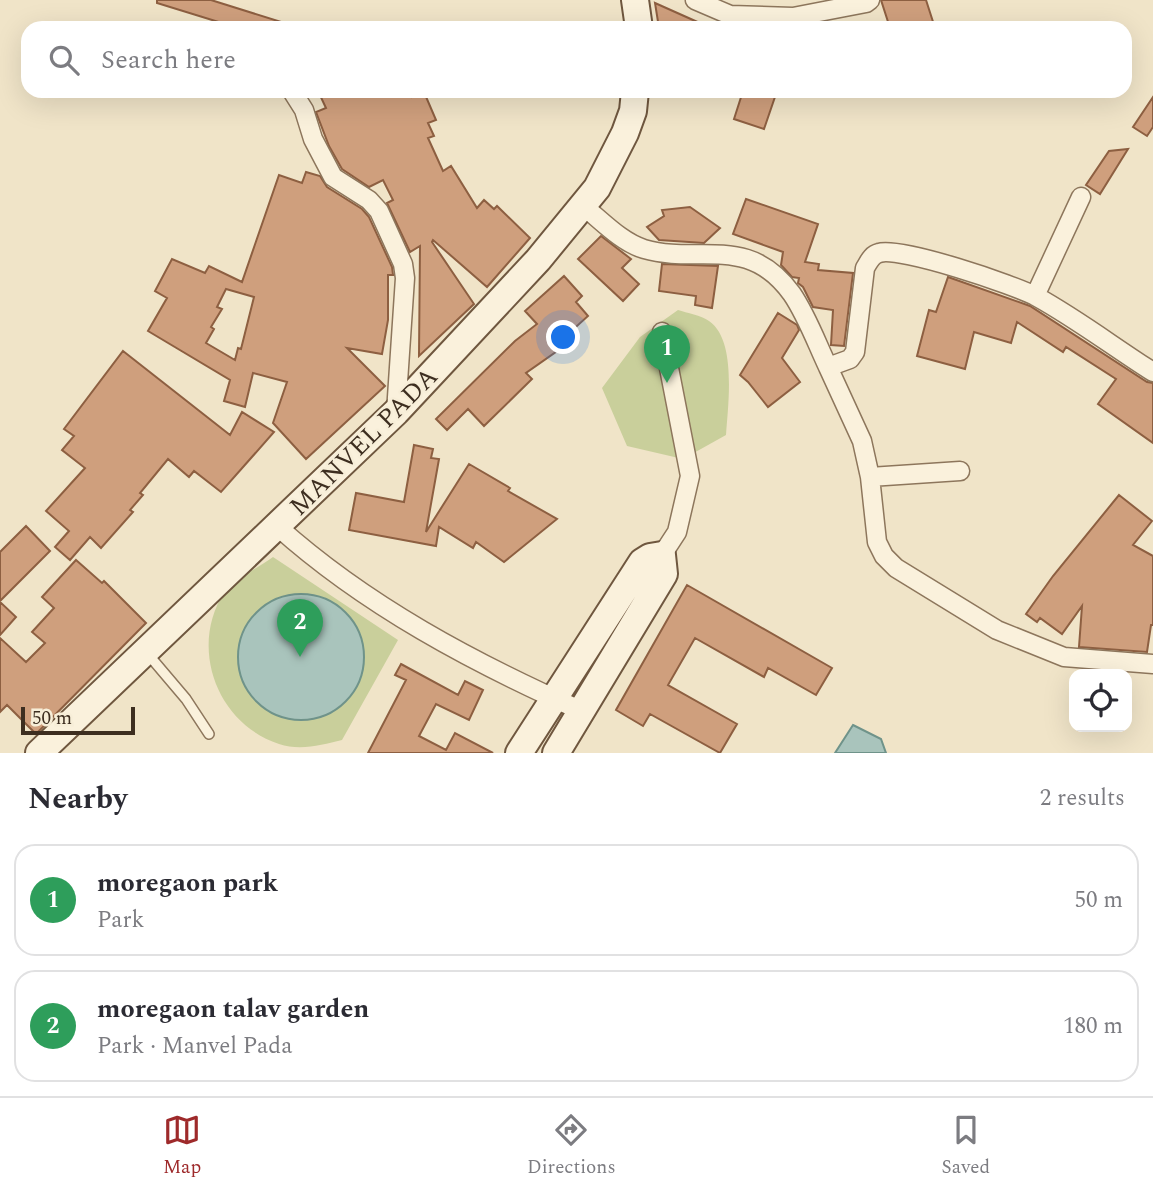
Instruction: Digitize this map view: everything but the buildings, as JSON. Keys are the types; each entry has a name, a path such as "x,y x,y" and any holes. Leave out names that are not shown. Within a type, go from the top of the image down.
{"main road":[{"path":"635,0 638,21"},
{"name":"MANVEL PADA","path":"39,753 397,412 538,260 597,188 625,133 634,98"},
{"path":"519,753 642,562 662,555 664,574 556,753"}],"street":[{"path":"695,0 730,15 793,17 827,12 870,0"},
{"path":"296,98 304,110 313,139 334,177 369,200 379,211 403,264 405,278 397,412"},
{"path":"1035,296 1080,197"},
{"path":"582,205 627,240 642,248 659,252 730,254 751,261 774,275 792,295 862,441 870,477 877,542 884,556 895,568 997,630 1064,657 1153,664"},
{"path":"828,367 850,359 855,352 865,268 878,253 890,251 919,255 1035,296 1153,373"},
{"path":"662,332 690,476 677,532 662,555"},
{"path":"870,477 960,471"},
{"path":"277,526 306,552 408,624 582,710"}],"lane":[{"path":"146,651 187,699 209,734"}],"green space":[{"path":"678,310 706,319 718,330 724,343 729,374 726,435 683,459 627,446 602,388 640,337"},
{"path":"273,557 398,640 342,740 311,747 295,747 279,744 257,734 239,720 225,702 215,681 209,659 209,636 214,613 229,587"}],"water":[{"path":"301,594 325,599 345,613 359,633 364,657 359,681 345,701 325,715 301,720 277,715 257,701 243,681 238,657 243,633 257,613 277,599"},
{"path":"853,725 881,739 886,753 835,753"}],"place":[{"name":"moregaon park","path":"667,383"},
{"name":"moregaon talav garden","path":"300,657"}]}
